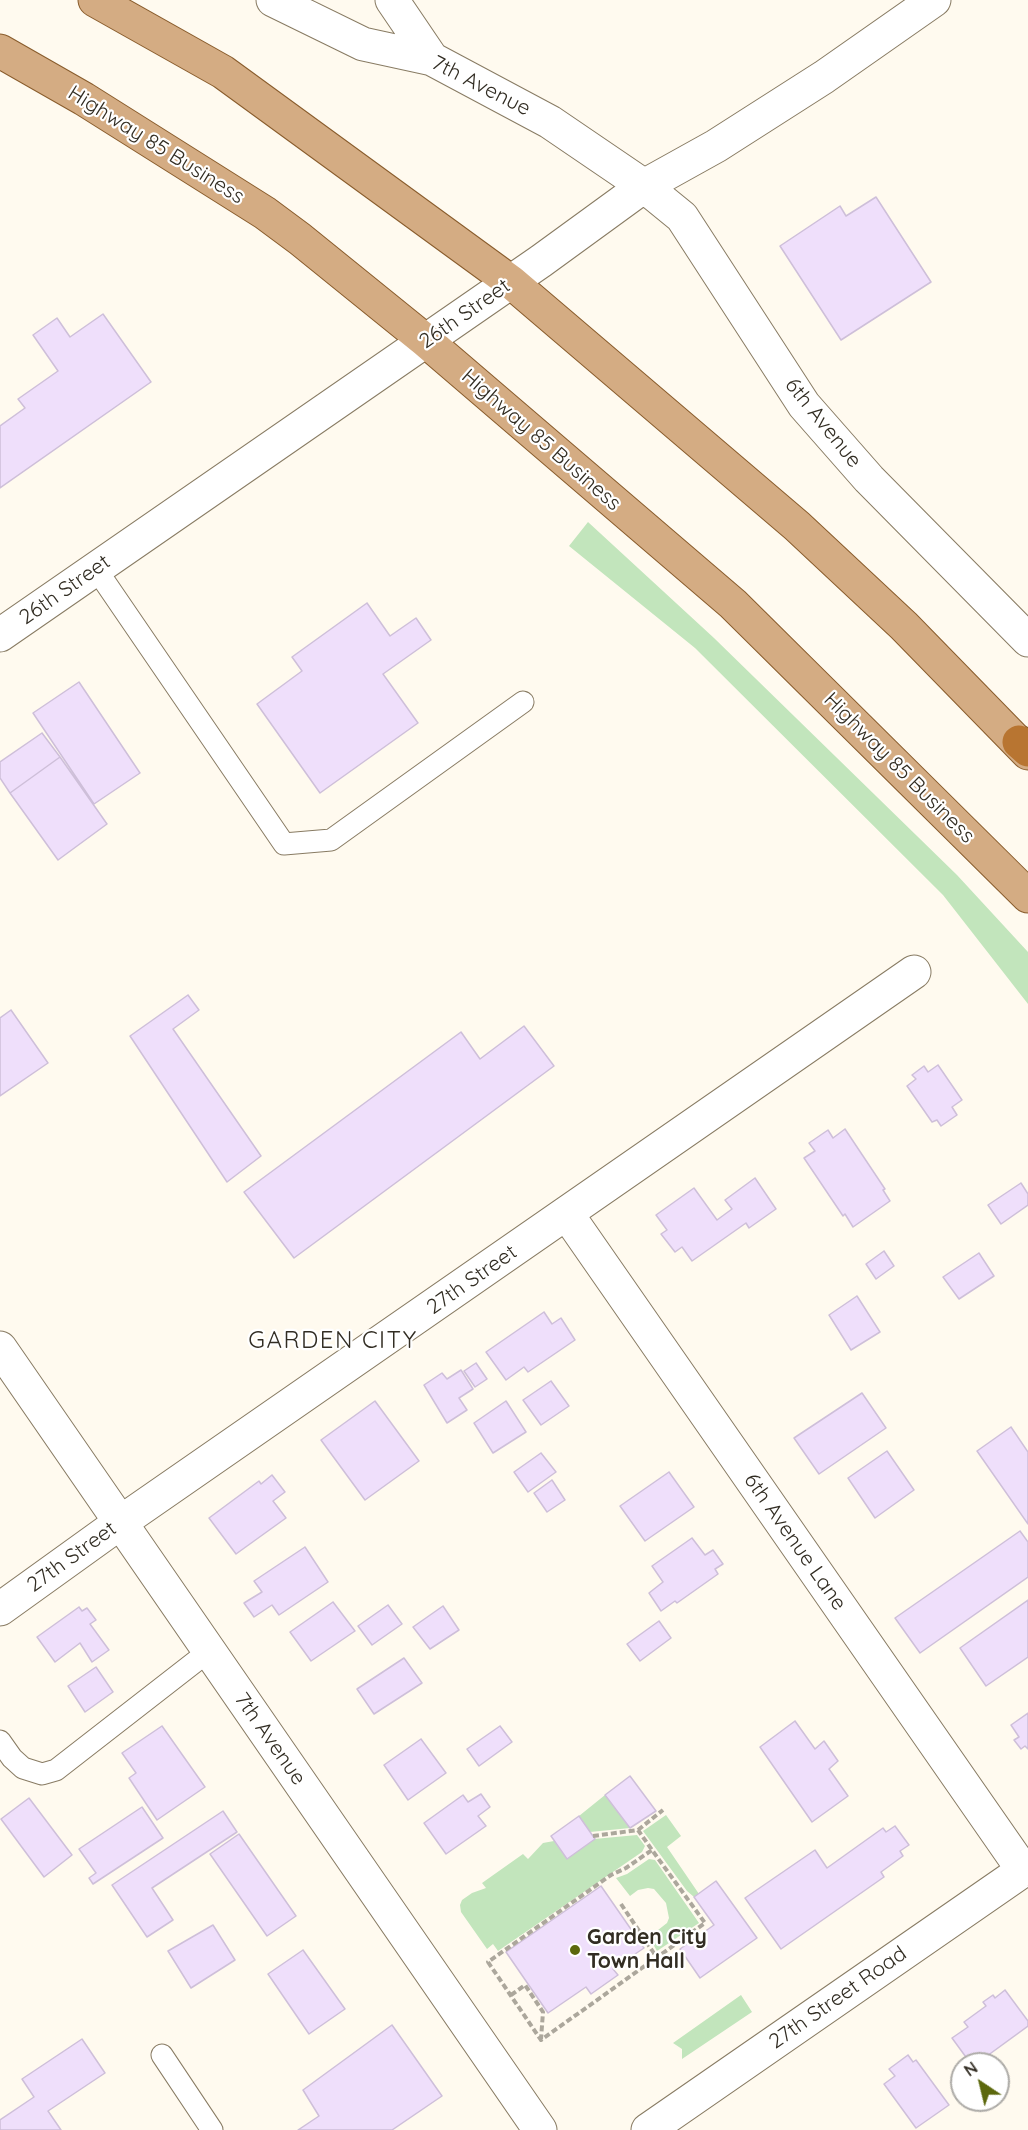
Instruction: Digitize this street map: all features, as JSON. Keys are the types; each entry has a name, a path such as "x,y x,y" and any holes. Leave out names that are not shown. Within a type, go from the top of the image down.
{"main road":[{"path":"95,0 223,72 511,282 797,526 904,626 1025,748"},
{"name":"Highway 85 Business","path":"0,51 84,99 265,213 426,341 733,604 1028,896"}],"street":[{"name":"7th Avenue","path":"273,0 363,44 432,59 550,122 644,186"},
{"path":"392,0 432,59"},
{"name":"26th Street","path":"0,635 511,282 644,186 716,146 815,83 934,0"},
{"name":"6th Avenue","path":"644,186 682,217 804,405 869,479 1028,640"},
{"name":"27th Street","path":"0,1609 121,1522 914,972"},
{"name":"6th Avenue Lane","path":"567,1214 1026,1868"},
{"name":"7th Avenue","path":"0,1348 540,2130"},
{"name":"27th Street Road","path":"648,2130 1026,1868"}],"lane":[{"path":"96,569 284,844 331,840 523,702"},
{"path":"0,1741 12,1758 23,1768 42,1774 56,1770 210,1651"},
{"path":"162,2055 212,2130"}],"path":[{"path":"593,1836 638,1830 663,1810"},
{"path":"541,2040 705,1923 638,1830"},
{"path":"541,2040 488,1962 611,1875 626,1868 652,1850"},
{"path":"621,1904 657,1958"},
{"path":"604,1985 609,1992"},
{"path":"511,1995 525,1986 543,2012 541,2040"}],"green space":[{"path":"588,522 714,638 957,875 1028,952 1028,1004 943,895 695,648 569,546"},
{"path":"605,1795 630,1828 590,1832 579,1816"},
{"path":"666,1815 681,1836 667,1847 699,1894 694,1897 687,1891 643,1831"},
{"path":"637,1835 645,1846 642,1852 498,1951 493,1944 487,1949 461,1912 462,1900 486,1888 482,1883 523,1854 528,1859 543,1843 554,1841 567,1859 594,1839"},
{"path":"649,1859 655,1860 699,1923 657,1951 649,1937 667,1923 669,1918 666,1903 654,1889 638,1890 630,1896 616,1878 627,1874"},
{"path":"741,1995 752,2012 682,2059 682,2049 673,2043"}],"building":[{"path":"876,197 931,282 841,340 780,246 840,206 846,216"},
{"path":"103,314 151,382 0,488 0,426 25,408 18,399 58,371 33,335 57,318 70,337"},
{"path":"367,603 390,636 416,618 431,640 383,674 418,723 320,793 257,704 302,671 292,657"},
{"path":"79,682 140,773 94,804 33,713"},
{"path":"42,733 60,757 10,793 0,778 0,762"},
{"path":"60,757 107,824 58,860 10,793"},
{"path":"188,995 199,1010 173,1029 261,1156 227,1182 130,1036"},
{"path":"11,1010 48,1063 0,1096 0,1018"},
{"path":"524,1026 554,1066 294,1258 244,1192 461,1032 480,1059"},
{"path":"938,1065 962,1100 952,1107 957,1115 941,1126 937,1120 932,1122 907,1086 916,1079 912,1075 924,1066 928,1072"},
{"path":"845,1129 885,1189 883,1190 890,1201 853,1227 804,1158 815,1151 809,1143 828,1130 833,1138"},
{"path":"755,1178 776,1209 749,1228 746,1223 692,1261 682,1247 675,1252 661,1234 667,1230 656,1215 694,1188 717,1220 732,1209 725,1200"},
{"path":"1021,1183 1028,1194 1028,1205 1001,1224 988,1205"},
{"path":"884,1251 894,1266 876,1279 866,1264"},
{"path":"979,1253 994,1276 959,1299 943,1277"},
{"path":"857,1296 880,1332 851,1350 829,1315"},
{"path":"544,1312 552,1324 561,1318 575,1340 528,1372 524,1367 506,1380 486,1352"},
{"path":"476,1363 487,1379 475,1387 464,1371"},
{"path":"461,1370 473,1389 459,1398 467,1410 447,1423 424,1385 442,1373 447,1379"},
{"path":"551,1381 569,1406 541,1425 523,1400"},
{"path":"862,1393 886,1428 819,1474 794,1438"},
{"path":"375,1401 419,1461 365,1500 321,1440"},
{"path":"506,1401 526,1432 493,1453 474,1423"},
{"path":"1011,1427 1028,1452 1028,1524 977,1451"},
{"path":"887,1451 914,1490 875,1518 848,1478"},
{"path":"541,1453 556,1472 528,1492 514,1472"},
{"path":"669,1472 694,1507 645,1541 620,1506"},
{"path":"272,1475 285,1492 273,1501 286,1518 236,1554 209,1518 259,1481 261,1484"},
{"path":"552,1480 565,1500 547,1512 534,1493"},
{"path":"1020,1531 1028,1542 1028,1577 920,1653 895,1618"},
{"path":"692,1538 705,1555 713,1550 723,1564 715,1569 718,1574 677,1603 675,1601 661,1611 649,1593 663,1582 652,1566"},
{"path":"305,1547 328,1582 279,1615 272,1605 254,1617 244,1603 262,1592 254,1581"},
{"path":"1028,1600 1028,1657 986,1686 960,1648"},
{"path":"333,1602 355,1631 311,1661 290,1632"},
{"path":"388,1605 402,1624 372,1645 358,1626"},
{"path":"443,1606 459,1630 430,1649 413,1627"},
{"path":"79,1607 82,1611 87,1608 96,1620 90,1624 109,1650 92,1662 80,1643 55,1662 37,1637"},
{"path":"659,1621 671,1638 640,1661 627,1644"},
{"path":"404,1658 422,1683 374,1714 357,1689"},
{"path":"96,1667 113,1692 85,1712 68,1686"},
{"path":"1028,1713 1028,1749 1025,1746 1021,1749 1014,1740 1019,1737 1011,1725"},
{"path":"795,1721 815,1749 824,1741 838,1761 829,1769 848,1796 812,1822 760,1747"},
{"path":"162,1726 205,1787 157,1820 129,1778 136,1773 122,1753"},
{"path":"500,1726 512,1742 479,1766 467,1749"},
{"path":"421,1739 446,1773 408,1800 384,1765"},
{"path":"630,1776 656,1811 630,1828 605,1795"},
{"path":"481,1794 490,1807 478,1816 486,1826 446,1854 424,1823 463,1795 468,1802"},
{"path":"29,1798 72,1855 44,1877 1,1819"},
{"path":"142,1807 163,1838 93,1884 89,1878 96,1873 79,1849"},
{"path":"223,1811 237,1832 152,1888 173,1920 147,1937 112,1885"},
{"path":"579,1816 595,1839 567,1859 551,1836"},
{"path":"895,1826 909,1845 900,1851 903,1856 881,1872 884,1877 781,1949 745,1898 815,1850 827,1868 883,1828 886,1832"},
{"path":"239,1834 296,1916 267,1936 210,1854"},
{"path":"716,1881 757,1938 700,1978 680,1949 714,1925 694,1897"},
{"name":"Garden City Town Hall","path":"601,1886 644,1948 613,1969 618,1975 591,1994 586,1987 548,2013 506,1952"},
{"path":"213,1925 235,1960 191,1988 168,1951"},
{"path":"303,1950 345,2009 309,2034 268,1974"},
{"path":"1005,1990 1028,2021 1028,2026 992,2052 962,2052 952,2038 968,2027 964,2022 986,2006 983,2002 993,1995 995,1998"},
{"path":"392,2025 442,2096 392,2130 298,2130 319,2116 303,2090"},
{"path":"82,2039 105,2073 48,2111 61,2130 0,2130 0,2120 34,2097 22,2079"},
{"path":"908,2055 913,2062 916,2060 949,2105 916,2128 884,2084 895,2076 889,2069"}],"place":[{"name":"Garden City Town Hall","path":"575,1950"}],"district":[{"name":"GARDEN CITY","path":"333,1341"}]}
